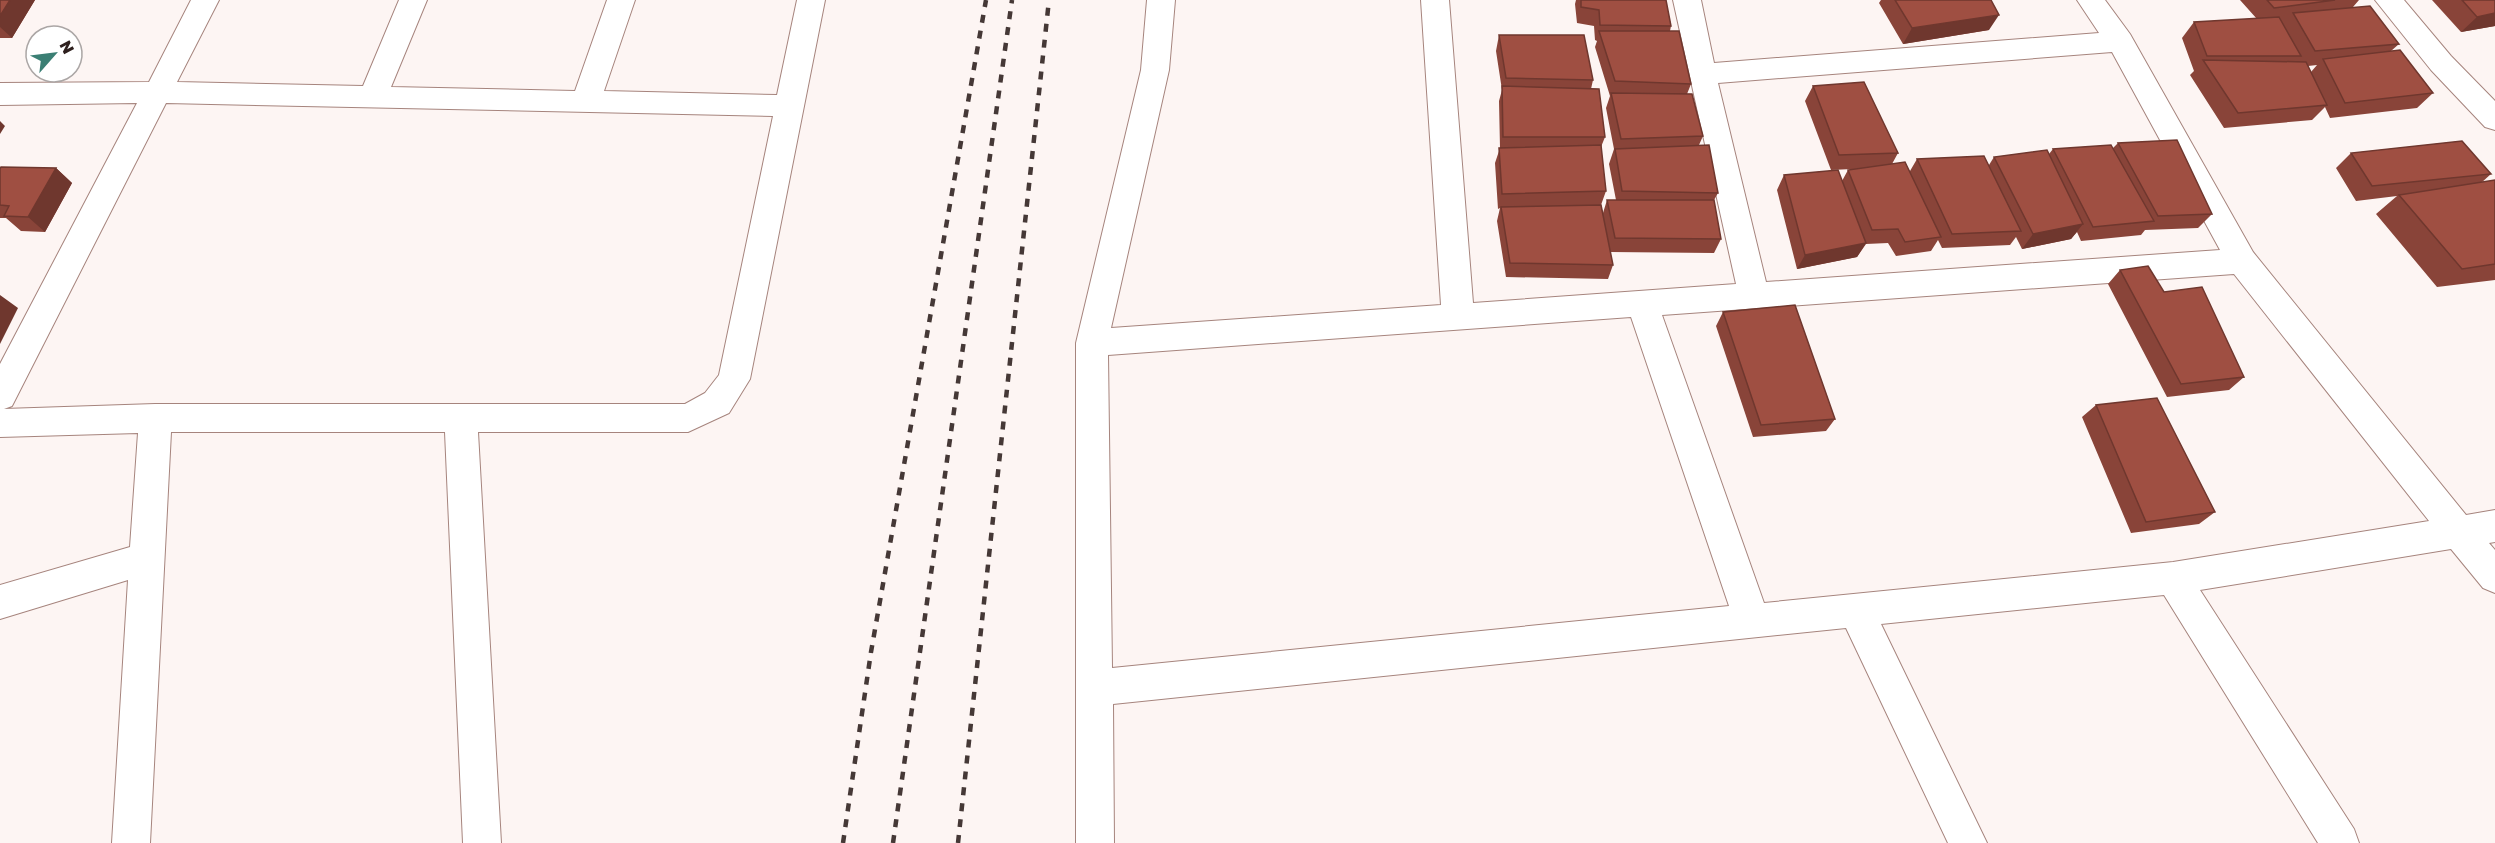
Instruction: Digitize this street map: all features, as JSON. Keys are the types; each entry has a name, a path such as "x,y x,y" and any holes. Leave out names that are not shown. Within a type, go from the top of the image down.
{"street":[{"path":"0,396 205,0"},
{"path":"373,97 413,0"},
{"path":"586,101 621,0"},
{"path":"0,423 155,418 688,418 717,403 734,379 811,0"},
{"path":"1095,843 1092,343 1155,70 1161,0"},
{"path":"1435,0 1458,317"},
{"path":"1687,0 1754,296"},
{"path":"2091,0 2120,41 2242,261 2495,577"},
{"path":"2389,0 2441,63 2495,119"},
{"path":"1702,74 2120,41"},
{"path":"0,94 157,92 789,106"},
{"path":"1092,343 2242,261"},
{"path":"1642,304 1752,621"},
{"path":"461,417 482,843"},
{"path":"131,843 155,418"},
{"path":"1094,688 2173,578 2495,526"},
{"path":"0,602 147,558"},
{"path":"2173,578 2340,843"},
{"path":"1856,610 1968,843"}],"building":[{"path":"0,0 10,0 0,16"},
{"path":"1581,0 1666,0 1671,26 1600,25 1599,10 1581,7"},
{"path":"1895,0 1991,0 1999,15 1912,28"},
{"path":"2267,0 2335,0 2274,8"},
{"path":"2462,0 2495,0 2495,13 2477,17"},
{"path":"2370,6 2399,44 2315,51 2293,13"},
{"path":"2279,17 2301,56 2207,56 2194,22"},
{"path":"1599,31 1679,31 1691,84 1615,81"},
{"path":"1499,35 1584,35 1593,80 1506,78"},
{"path":"2400,50 2433,93 2345,103 2323,59"},
{"path":"2203,60 2306,62 2327,105 2238,113"},
{"path":"1864,82 1898,153 1839,155 1813,86"},
{"path":"1502,86 1599,89 1605,137 1503,137"},
{"path":"1611,93 1692,94 1703,136 1621,139"},
{"path":"2177,140 2212,214 2158,216 2118,143"},
{"path":"2462,141 2491,174 2372,186 2351,153"},
{"path":"1601,145 1606,191 1502,194 1499,148"},
{"path":"1709,145 1718,193 1622,191 1615,149"},
{"path":"2111,145 2154,221 2093,227 2053,149"},
{"path":"2047,150 2083,224 2033,234 1994,157"},
{"path":"1984,156 2021,231 1952,234 1917,159"},
{"path":"1905,162 1941,237 1905,242 1898,229 1872,230 1848,170"},
{"path":"1,167 56,168 28,217 4,216 9,206 0,205"},
{"path":"1838,170 1866,243 1805,255 1784,175"},
{"path":"2495,180 2495,264 2462,269 2399,195"},
{"path":"1607,200 1714,200 1721,239 1615,238"},
{"path":"1601,205 1613,265 1510,263 1501,207"},
{"path":"2148,266 2164,292 2202,287 2244,377 2181,384 2120,270"},
{"path":"1795,305 1835,419 1761,425 1723,312"},
{"path":"2157,398 2215,512 2146,522 2096,405"}],"railway":[{"path":"843,843 871,652 986,0"},
{"path":"893,843 1012,0"},
{"path":"958,843 1049,0"}]}
